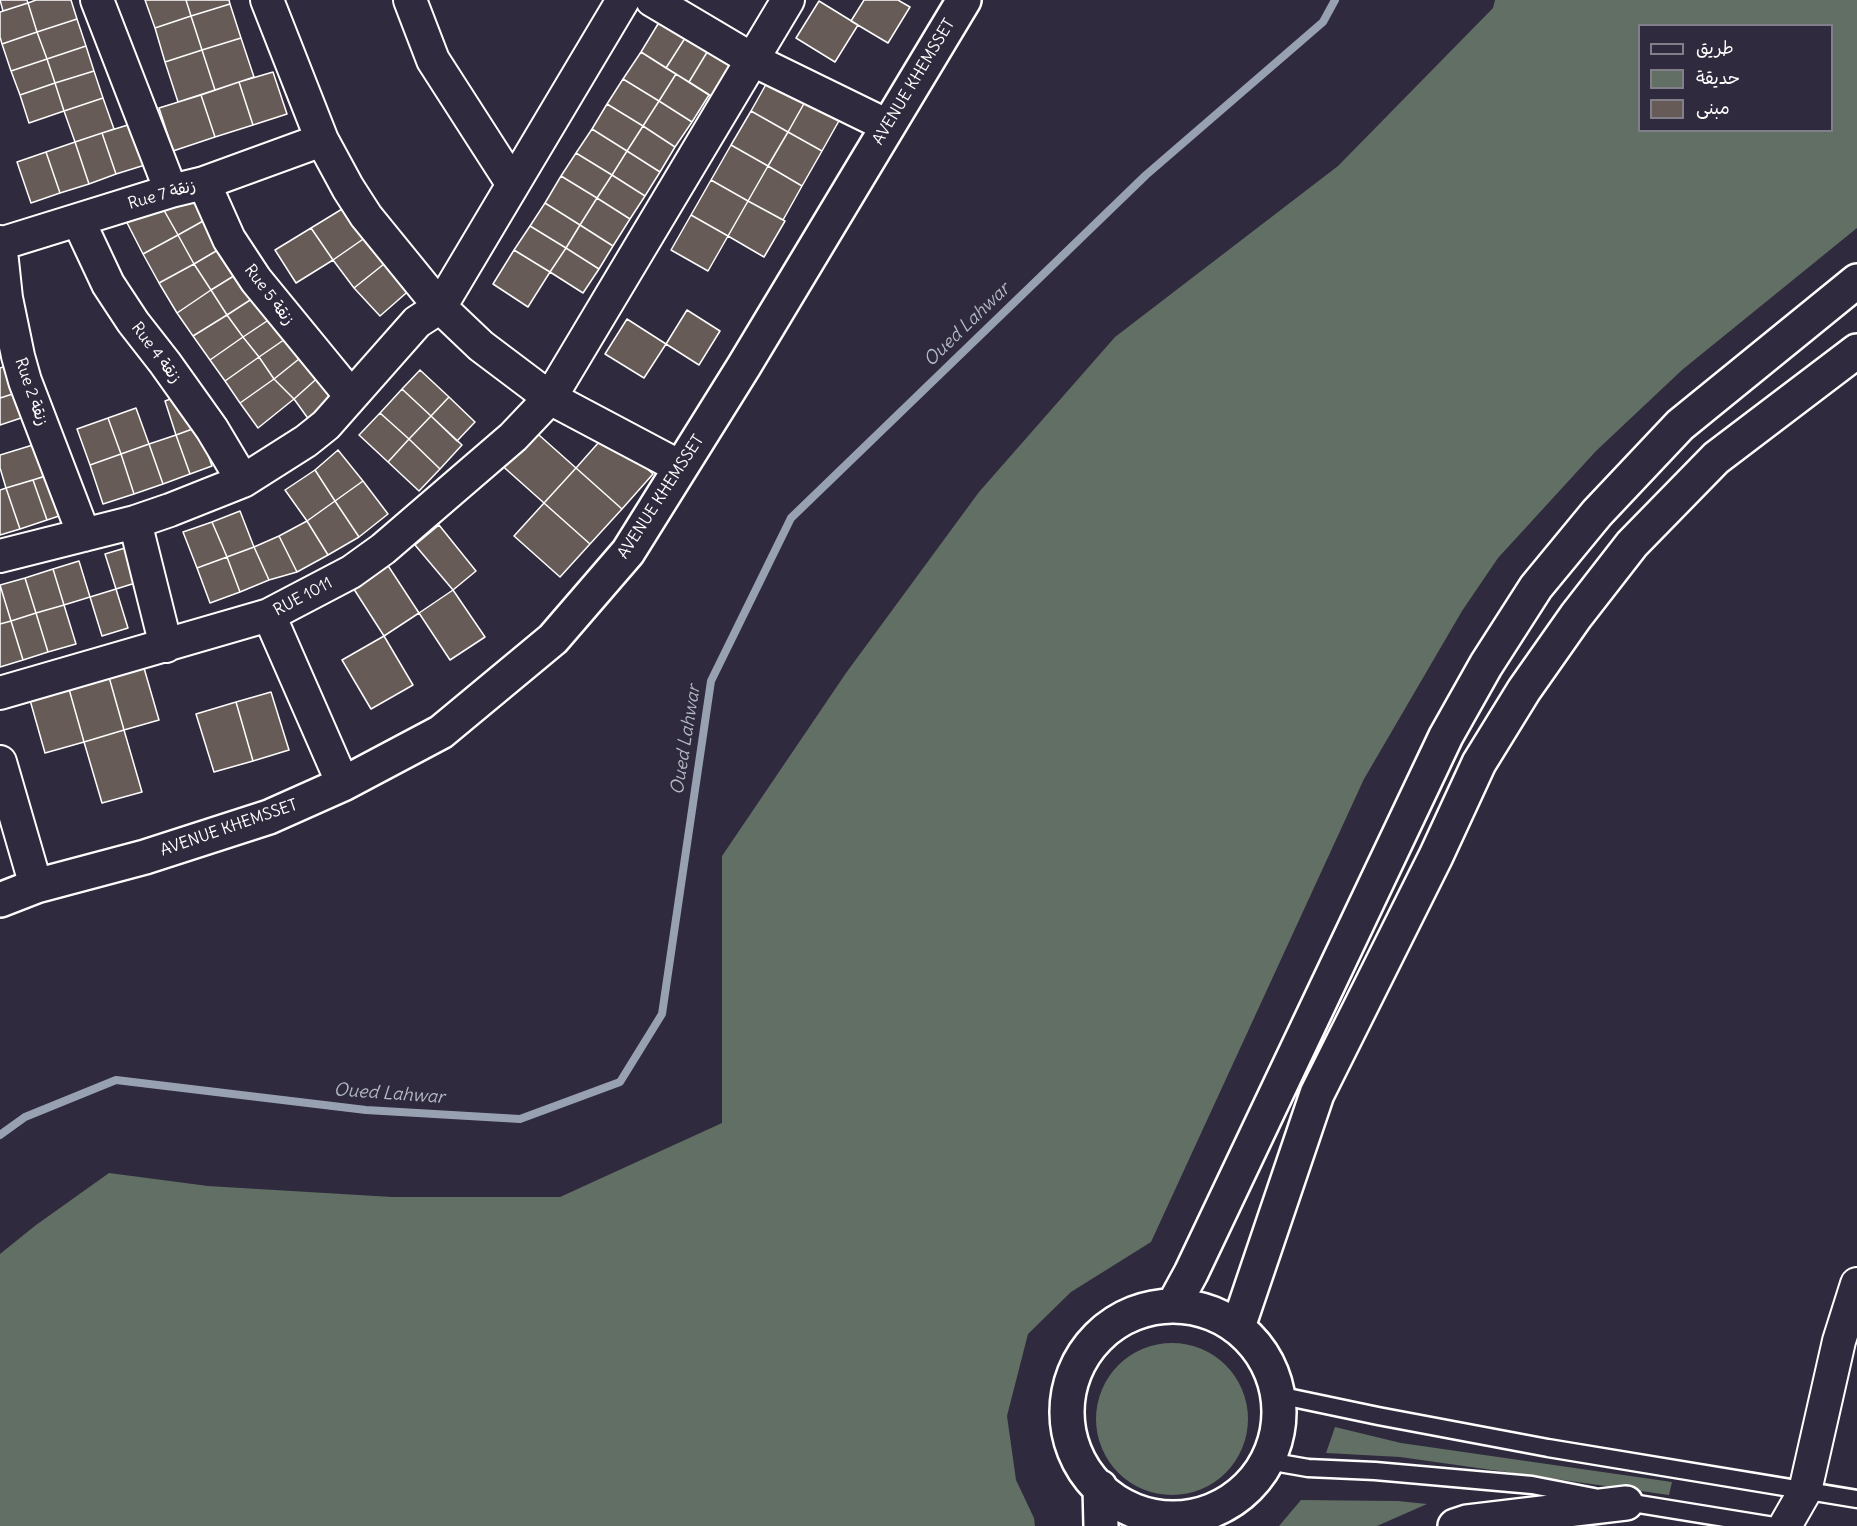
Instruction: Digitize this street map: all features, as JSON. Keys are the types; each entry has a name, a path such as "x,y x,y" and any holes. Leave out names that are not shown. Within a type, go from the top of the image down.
{"street":[{"path":"98,0 171,191"},
{"path":"267,0 322,140 366,216 440,307 481,346 550,398 680,467"},
{"path":"410,0 433,60 512,183"},
{"path":"0,556 135,522 243,481 306,441 326,425 417,322 440,307 623,0"},
{"path":"652,0 753,60 888,126"},
{"name":"RUE 1011","path":"0,693 269,615 351,572 383,549 513,437 550,398 788,0"},
{"name":"AVENUE KHEMSSET","path":"0,900 36,886 145,857 258,821 343,784 441,732 553,639 628,552 964,0"},
{"name":"Rue 7 زنقة","path":"0,243 204,183 322,140"},
{"name":"Rue 5 زنقة","path":"204,183 229,238 256,280 351,396"},
{"name":"Rue 4 زنقة","path":"78,219 108,284 133,322 212,429 243,481"},
{"name":"Rue 2 زنقة","path":"0,243 6,298 25,381 84,535"},
{"path":"1173,1306 1191,1273 1446,736 1486,665 1536,587 1597,513 1680,425 1857,281"},
{"path":"1238,1327 1317,1094 1436,856 1479,763 1524,690 1576,616 1632,544 1716,458 1857,351"},
{"path":"135,522 166,646"},
{"path":"269,615 343,784"},
{"path":"0,762 36,886"},
{"path":"1785,1526 1804,1491 1839,1341 1857,1284"},
{"path":"1173,1306 1204,1310 1238,1327 1251,1339 1269,1365 1278,1395 1280,1418 1276,1440 1268,1461 1251,1484 1230,1502 1200,1520 1154,1516 1131,1510 1111,1498 1087,1474 1071,1444 1066,1410 1072,1376 1089,1346 1114,1323 1145,1309 1173,1306"},
{"path":"1100,1487 1101,1526"},
{"path":"1455,1526 1467,1521 1626,1503"}],"lane":[{"path":"1278,1395 1548,1448 1857,1499"},
{"path":"1268,1461 1308,1468 1376,1471 1532,1485 1626,1503 1774,1526"}],"green space":[{"path":"1495,0 1857,0 1857,228 1682,370 1596,451 1498,558 1462,611 1364,779 1151,1242 1071,1292 1028,1334 1007,1416 1016,1480 1034,1518 1035,1526 0,1526 0,1254 36,1225 109,1173 208,1186 392,1197 560,1197 722,1123 722,856 846,673 979,492 1115,337 1338,166 1493,8"},
{"path":"1172,1343 1201,1349 1226,1365 1242,1390 1248,1419 1242,1448 1226,1473 1201,1489 1172,1495 1143,1489 1118,1473 1102,1448 1096,1419 1102,1390 1118,1365 1143,1349"},
{"path":"1335,1427 1401,1443 1672,1482 1669,1495 1400,1457 1326,1453"},
{"path":"1301,1500 1398,1501 1427,1504 1377,1526 1279,1526"}],"building":[{"path":"0,0 27,0 28,3 3,11"},
{"path":"36,0 71,0 77,19 37,32 28,3"},
{"path":"145,0 186,0 191,16 155,28"},
{"path":"186,0 229,0 230,4 191,16"},
{"path":"864,0 898,0 910,7 888,43 851,21"},
{"path":"819,1 858,25 835,62 796,38"},
{"path":"28,3 37,32 2,44 0,12"},
{"path":"230,4 241,38 202,50 191,16"},
{"path":"191,16 202,50 165,62 155,28"},
{"path":"77,19 86,46 47,59 37,32"},
{"path":"661,19 687,35 666,68 641,52"},
{"path":"37,32 47,59 11,71 2,44"},
{"path":"687,35 709,49 689,82 666,68"},
{"path":"241,38 254,77 215,90 202,50"},
{"path":"86,46 94,71 55,83 47,59"},
{"path":"709,49 736,66 716,99 689,82"},
{"path":"202,50 215,90 178,102 165,62"},
{"path":"641,52 676,74 659,101 623,79"},
{"path":"47,59 55,83 20,95 11,71"},
{"path":"94,71 103,98 64,111 55,83"},
{"path":"273,72 287,114 253,125 239,82"},
{"path":"676,74 709,95 692,122 659,101"},
{"path":"623,79 659,101 643,126 607,104"},
{"path":"769,79 806,100 788,132 751,111"},
{"path":"239,82 253,125 215,137 201,95"},
{"path":"55,83 64,111 29,123 20,95"},
{"path":"201,95 215,137 173,151 159,108"},
{"path":"103,98 114,129 75,142 64,111"},
{"path":"806,100 840,119 822,151 788,132"},
{"path":"659,101 692,122 675,147 643,126"},
{"path":"607,104 643,126 627,151 592,129"},
{"path":"751,111 788,132 768,166 731,145"},
{"path":"131,124 145,165 116,174 102,133"},
{"path":"643,126 675,147 660,172 627,151"},
{"path":"592,129 627,151 612,175 576,153"},
{"path":"788,132 822,151 802,186 768,166"},
{"path":"102,133 116,174 89,184 75,142"},
{"path":"75,142 89,184 60,193 46,152"},
{"path":"731,145 768,166 748,201 711,180"},
{"path":"627,151 660,172 645,196 612,175"},
{"path":"46,152 60,193 31,203 17,162"},
{"path":"576,153 612,175 597,198 561,176"},
{"path":"768,166 802,186 783,220 748,201"},
{"path":"612,175 645,196 630,219 597,198"},
{"path":"561,176 597,198 580,225 545,203"},
{"path":"711,180 748,201 728,236 691,215"},
{"path":"200,196 212,216 178,235 161,205"},
{"path":"597,198 630,219 613,246 580,225"},
{"path":"748,201 785,221 764,257 728,236"},
{"path":"545,203 580,225 566,248 530,226"},
{"path":"161,205 178,235 143,254 123,215"},
{"path":"347,206 369,235 333,260 311,228"},
{"path":"691,215 728,236 708,271 671,250"},
{"path":"212,216 228,244 194,264 178,235"},
{"path":"580,225 613,246 599,269 566,248"},
{"path":"530,226 566,248 550,272 514,250"},
{"path":"311,228 333,260 296,283 275,250"},
{"path":"178,235 194,264 159,283 143,254"},
{"path":"369,235 389,260 354,288 333,260"},
{"path":"228,244 245,269 211,290 194,264"},
{"path":"566,248 599,269 583,293 550,272"},
{"path":"514,250 550,272 528,307 493,284"},
{"path":"389,260 413,287 380,316 354,288"},
{"path":"194,264 211,290 177,313 159,283"},
{"path":"245,269 261,293 227,315 211,290"},
{"path":"211,290 227,315 193,336 177,313"},
{"path":"261,293 276,315 243,337 227,315"},
{"path":"687,310 720,331 699,365 666,344"},
{"path":"227,315 243,337 210,360 193,336"},
{"path":"276,315 291,335 259,357 243,337"},
{"path":"627,319 666,344 644,378 605,354"},
{"path":"291,335 304,355 274,379 259,357"},
{"path":"243,337 259,357 225,381 210,360"},
{"path":"304,355 322,374 294,399 274,379"},
{"path":"259,357 274,379 240,403 225,381"},
{"path":"10,364 19,392 0,398 0,368"},
{"path":"420,370 449,397 431,416 402,389"},
{"path":"322,374 341,394 312,424 294,399"},
{"path":"274,379 294,399 258,428 240,403"},
{"path":"402,389 431,416 409,439 380,413"},
{"path":"19,392 27,416 0,425 0,398"},
{"path":"184,394 198,427 176,435 165,401"},
{"path":"449,397 475,422 457,441 431,416"},
{"path":"136,408 149,444 121,454 108,418"},
{"path":"380,413 409,439 388,462 359,435"},
{"path":"431,416 462,445 440,469 409,439"},
{"path":"108,418 121,454 90,465 77,429"},
{"path":"198,427 212,466 190,474 176,435"},
{"path":"530,427 576,468 544,503 498,462"},
{"path":"607,433 653,474 622,509 576,468"},
{"path":"176,435 190,474 163,484 149,444"},
{"path":"409,439 440,469 419,491 388,462"},
{"path":"36,444 46,476 6,488 0,468 0,455"},
{"path":"149,444 163,484 134,494 121,454"},
{"path":"338,450 363,481 335,501 315,470"},
{"path":"121,454 134,494 103,504 90,465"},
{"path":"576,468 622,509 590,544 544,503"},
{"path":"315,470 335,501 307,521 285,490"},
{"path":"54,473 68,513 47,520 33,480"},
{"path":"33,480 47,520 20,529 6,488"},
{"path":"363,481 388,514 359,537 335,501"},
{"path":"6,488 20,529 0,535 0,490"},
{"path":"335,501 359,537 328,555 307,521"},
{"path":"544,503 590,544 560,577 514,536"},
{"path":"240,511 254,547 227,557 212,522"},
{"path":"307,521 328,555 297,572 279,536"},
{"path":"212,522 227,557 197,568 183,532"},
{"path":"439,525 476,571 453,590 415,545"},
{"path":"279,536 297,572 269,580 254,547"},
{"path":"135,545 145,580 116,589 105,554"},
{"path":"254,547 269,580 240,592 227,557"},
{"path":"227,557 240,592 210,603 197,568"},
{"path":"79,561 90,597 64,605 53,569"},
{"path":"385,561 419,613 384,636 350,583"},
{"path":"53,569 64,605 36,613 25,578"},
{"path":"25,578 36,613 11,621 0,585"},
{"path":"0,585 11,621 0,624"},
{"path":"116,589 128,628 102,636 90,597"},
{"path":"453,590 485,637 450,660 419,613"},
{"path":"64,605 76,644 48,652 36,613"},
{"path":"36,613 48,652 23,660 11,621"},
{"path":"11,621 23,660 0,667 0,624"},
{"path":"384,636 413,685 371,709 342,660"},
{"path":"142,661 159,720 124,730 107,670"},
{"path":"107,670 124,730 84,742 67,682"},
{"path":"67,682 84,742 45,753 28,693"},
{"path":"271,692 289,750 253,761 236,702"},
{"path":"236,702 253,761 214,772 196,714"},
{"path":"124,730 142,792 102,803 84,742"}],"waterway":[{"name":"Oued Lahwar","path":"0,1135 25,1117 116,1080 366,1110 520,1119 620,1082 662,1014 711,681 791,518 1146,175 1323,22 1335,0"}]}
